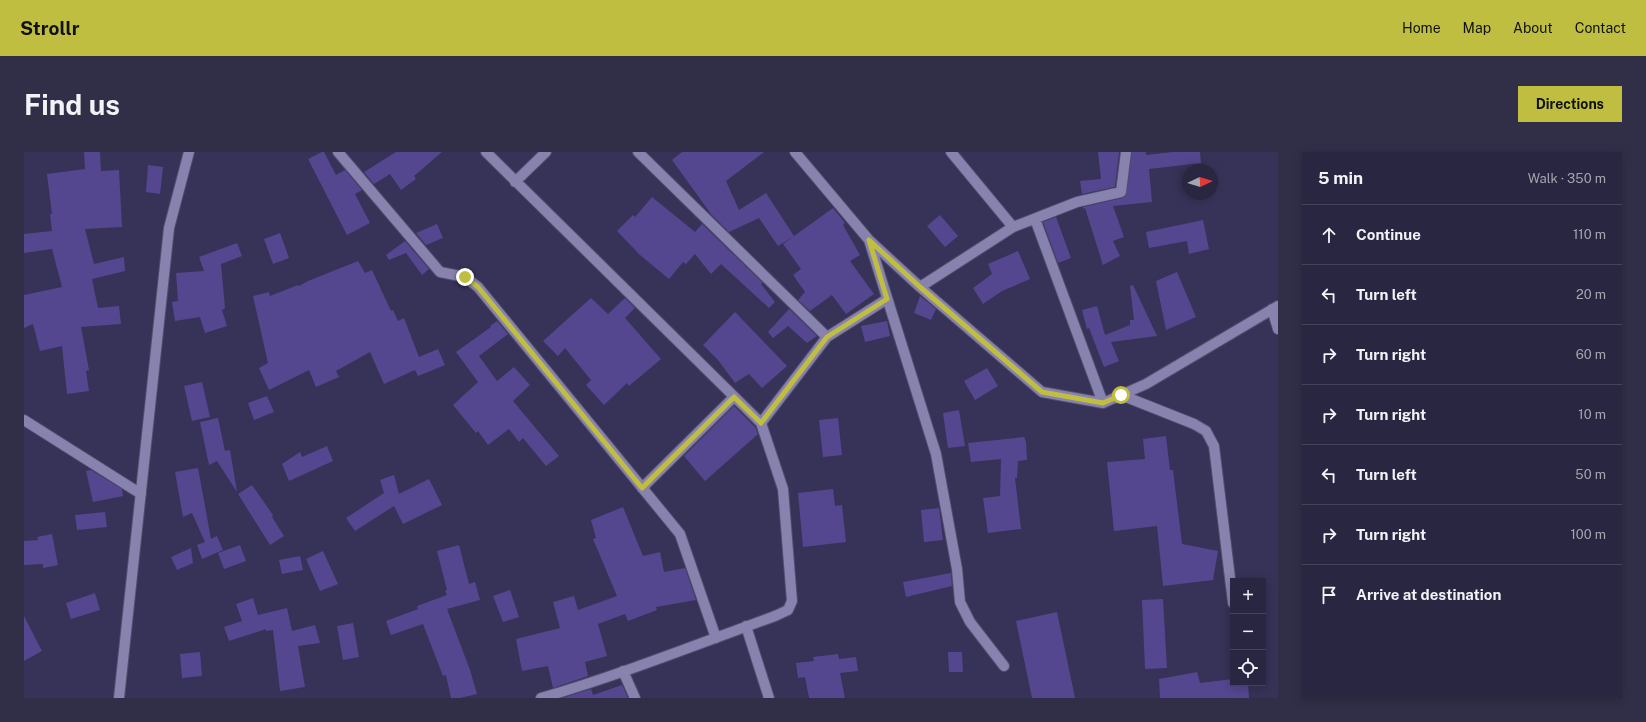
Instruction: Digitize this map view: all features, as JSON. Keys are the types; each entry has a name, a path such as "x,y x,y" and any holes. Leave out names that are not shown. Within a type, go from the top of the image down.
{"street":[{"path":"119,698 169,228 189,152"},
{"path":"338,152 440,272 465,277 478,287 680,534 716,638"},
{"path":"486,152 761,423 783,489 792,601 788,610 716,638 582,686 541,698"},
{"path":"515,182 546,152"},
{"path":"638,152 827,337"},
{"path":"796,152 869,240 920,287 1042,392 1103,403 1146,384 1275,308 1278,329"},
{"path":"951,152 1013,227"},
{"path":"920,287 1013,227 1077,202 1121,192 1126,152"},
{"path":"1035,219 1103,403"},
{"path":"869,240 936,454 957,569 960,602 970,622 1004,666"},
{"path":"761,423 827,337 887,299"},
{"path":"1121,395 1194,424 1206,431 1214,446 1230,578"},
{"path":"642,488 734,397"},
{"path":"24,420 140,494"},
{"path":"746,626 769,698"},
{"path":"623,671 636,698"}],"building":[{"path":"84,152 100,152 101,171 119,170 122,227 85,229 94,264 124,257 125,271 92,279 98,308 119,306 121,324 81,327 89,370 86,371 89,391 67,394 62,346 40,351 33,324 24,328 24,295 62,287 52,249 24,253 24,234 52,231 50,214 52,214 47,174 85,169"},
{"path":"324,152 336,175 345,170 362,190 355,194 370,223 347,235 308,159"},
{"path":"396,152 442,152 414,176 416,179 401,190 390,174 374,184 364,172"},
{"path":"682,152 764,152 726,181 739,210 766,193 794,236 778,246 759,218 729,232 711,214 672,160"},
{"path":"1098,152 1119,152 1115,187 1082,194 1080,181 1101,179"},
{"path":"1132,152 1146,152 1146,155 1173,152 1200,152 1201,163 1149,169 1152,202 1113,206 1124,237 1113,241 1120,256 1103,265 1085,208 1083,209 1083,207 1126,196"},
{"path":"148,165 163,167 160,194 146,192"},
{"path":"652,197 695,232 702,224 763,283 761,284 775,302 769,308 721,264 711,274 695,254 686,264 683,262 669,279 640,255 617,231 633,215 635,217"},
{"path":"833,208 845,223 843,225 860,255 850,261 874,294 846,314 832,295 810,311 798,300 805,292 793,275 801,269 783,244"},
{"path":"940,215 958,236 945,247 927,226"},
{"path":"1056,217 1071,258 1058,263 1043,222"},
{"path":"1203,220 1209,249 1189,254 1187,241 1149,248 1146,232"},
{"path":"437,224 443,238 426,245 416,233"},
{"path":"280,233 289,258 273,264 264,239"},
{"path":"405,241 429,269 422,275 406,253 389,260 386,255"},
{"path":"237,243 242,256 221,264 225,308 222,310 227,326 205,333 200,317 175,321 172,302 178,301 176,273 204,271 199,257"},
{"path":"1018,251 1030,279 1002,291 983,304 973,288 992,274 988,264"},
{"path":"358,261 365,273 372,270 391,311 393,310 398,321 404,318 419,357 438,349 445,365 418,376 415,370 384,384 370,352 336,371 339,377 316,387 309,370 269,390 259,368 268,363 253,296 269,292 270,296 298,285 299,286"},
{"path":"1177,272 1196,317 1166,330 1156,281"},
{"path":"1133,285 1157,336 1111,342 1119,361 1104,367 1089,328 1087,329 1082,310 1097,306 1105,335 1130,325 1130,320 1134,320 1130,286"},
{"path":"920,296 936,309 931,320 914,313"},
{"path":"591,298 608,314 625,298 635,308 625,318 661,359 629,386 627,383 604,405 586,385 591,380 565,348 558,356 543,341"},
{"path":"789,309 817,336 807,343 788,326 773,338 768,332"},
{"path":"735,312 787,366 762,388 749,374 735,383 718,360 703,345"},
{"path":"497,321 508,334 479,356 497,381 514,367 530,385 513,401 559,456 546,466 523,438 519,442 509,429 488,445 478,431 476,433 453,405 478,382 456,352"},
{"path":"887,321 890,336 865,342 861,326"},
{"path":"987,368 998,386 975,400 964,381"},
{"path":"202,382 210,417 192,421 184,386"},
{"path":"267,396 274,412 254,420 248,403"},
{"path":"734,406 755,427 758,434 705,481 684,456"},
{"path":"959,410 965,446 948,448 943,413"},
{"path":"218,418 225,451 230,450 237,492 217,461 209,465 200,422"},
{"path":"838,418 842,455 823,457 819,420"},
{"path":"1166,436 1170,470 1173,470 1182,544 1218,551 1213,580 1163,586 1157,526 1114,531 1107,462 1145,459 1143,439"},
{"path":"1024,437 1026,442 1027,460 1018,461 1017,478 1015,478 1021,529 988,533 983,498 1000,496 1001,459 971,462 968,443"},
{"path":"327,446 333,461 289,481 282,464 300,452 302,457"},
{"path":"198,468 211,539 217,536 223,550 202,559 197,545 205,542 192,513 183,517 175,472"},
{"path":"91,470 122,489 123,496 93,502 86,471"},
{"path":"394,475 399,494 429,479 442,505 403,524 394,506 355,531 346,518 384,493 380,480"},
{"path":"252,485 273,515 272,517 284,536 270,545 238,494"},
{"path":"833,489 835,506 842,505 846,542 803,547 798,493"},
{"path":"623,507 643,556 660,552 664,572 685,568 696,600 656,607 657,610 628,621 625,614 598,624 607,656 585,662 588,676 553,688 548,666 522,671 516,639 560,628 553,602 574,596 578,610 617,596 593,539 596,538 591,520"},
{"path":"939,508 943,540 924,542 921,510"},
{"path":"105,512 107,527 77,530 75,515"},
{"path":"52,534 58,565 43,568 43,564 24,565 24,541 38,540 37,537"},
{"path":"240,545 246,561 224,569 218,553"},
{"path":"459,545 469,584 475,582 480,600 447,609 470,670 477,694 460,698 451,698 446,675 443,676 423,624 391,635 386,621 418,609 417,606 447,595 437,551"},
{"path":"191,548 193,563 177,570 171,557"},
{"path":"323,551 338,584 320,591 306,559"},
{"path":"300,556 303,570 282,574 279,560"},
{"path":"951,573 952,586 906,597 903,582"},
{"path":"510,590 519,617 503,622 493,596"},
{"path":"95,593 100,610 71,619 66,603"},
{"path":"253,598 258,615 287,608 292,631 315,625 320,643 298,646 305,687 280,691 273,630 266,631 266,629 229,641 224,627 242,621 236,604"},
{"path":"1163,599 1167,668 1145,669 1142,600"},
{"path":"1057,612 1075,698 1032,698 1016,621"},
{"path":"24,616 42,651 24,661"},
{"path":"353,623 359,657 343,660 337,626"},
{"path":"200,652 202,676 182,678 180,654"},
{"path":"948,652 962,652 963,672 949,672"},
{"path":"838,654 839,659 856,657 858,671 840,673 845,698 809,698 805,677 798,678 796,663 814,661 813,657"},
{"path":"1197,672 1200,683 1230,679 1230,686 1248,686 1249,698 1160,698 1159,679"},
{"path":"622,685 628,698 563,698 591,689 593,695"}],"route":[{"path":"465,277 478,287 642,488 734,397 761,423 827,337 887,299 869,240 920,287 1042,392 1103,403 1121,395"}]}
